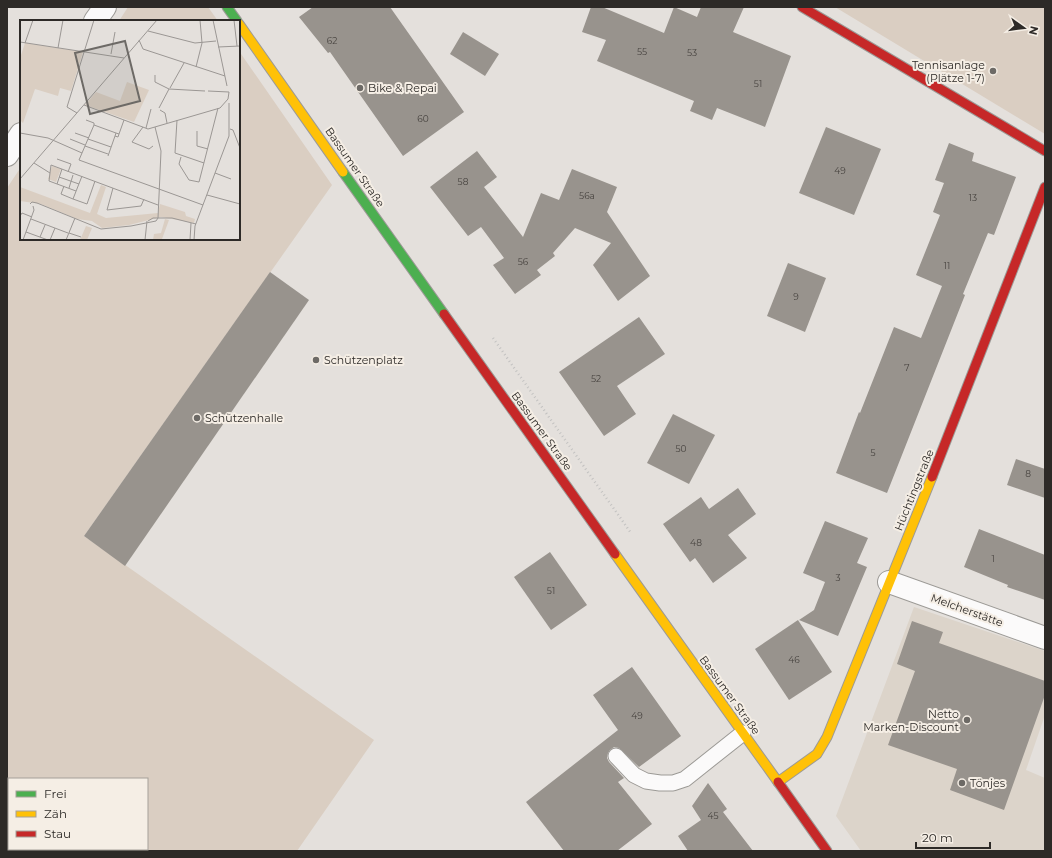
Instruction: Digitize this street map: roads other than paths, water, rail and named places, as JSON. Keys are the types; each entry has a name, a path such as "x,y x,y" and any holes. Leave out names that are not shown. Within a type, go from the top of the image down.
{"street":[{"path":"96,20 105,7"},
{"path":"227,7 236,20"},
{"path":"802,7 1045,151"},
{"name":"Bassumer Straße","path":"240,25 826,851"},
{"path":"7,155 20,136"},
{"name":"Hüchtingstraße","path":"778,782 817,754 827,737 964,396 1045,187"},
{"name":"Melcherstätte","path":"889,582 1045,638"}],"lane":[{"path":"616,756 634,775 646,781 673,783 685,778 743,733"}],"place":[{"name":"Tennisanlage (Plätze 1-7)","path":"993,71"},
{"name":"Bike & Repai","path":"360,88"},
{"name":"Schützenplatz","path":"316,360"},
{"name":"Schützenhalle","path":"197,418"},
{"name":"Netto Marken-Discount","path":"967,720"},
{"name":"Tönjes","path":"962,783"}]}
